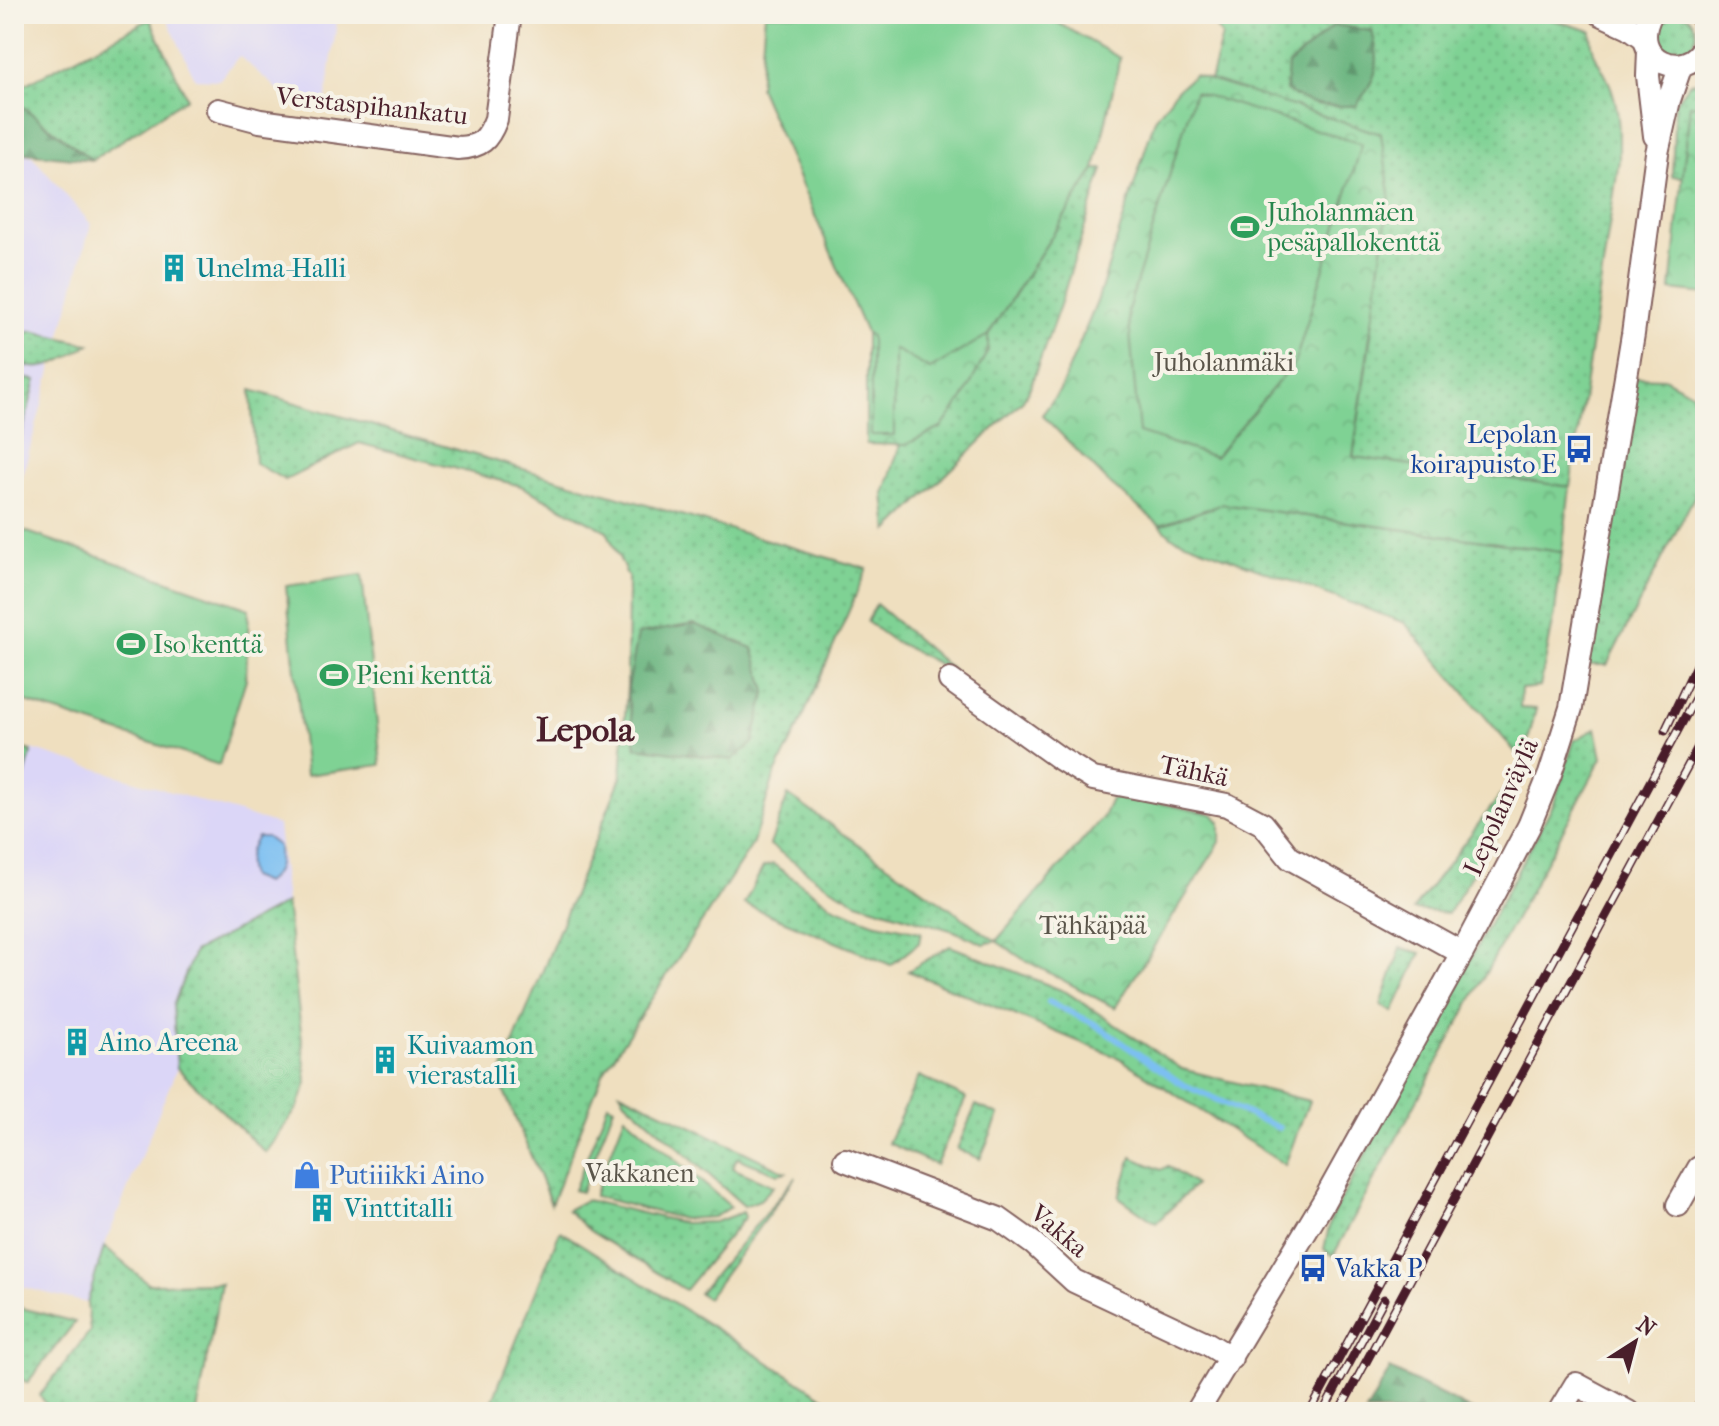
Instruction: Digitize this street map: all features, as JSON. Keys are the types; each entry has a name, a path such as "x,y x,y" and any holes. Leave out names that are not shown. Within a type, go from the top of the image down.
{"street":[{"name":"Verstaspihankatu","path":"218,110 260,121 473,148 490,135 496,119 510,14"},
{"path":"1601,14 1629,27 1658,60 1668,64 1696,58"},
{"path":"1646,44 1651,14"},
{"name":"Lepolanväylä","path":"1646,44 1657,153"},
{"name":"Lepolanväylä","path":"1197,1412 1324,1201 1462,953 1529,826 1550,774 1571,708 1633,334 1657,153 1669,100 1696,58"},
{"name":"Tähkä","path":"950,680 1093,779 1227,805 1263,824 1290,858 1462,953"},
{"name":"Vakka","path":"845,1160 999,1219 1034,1244 1074,1281 1208,1344 1231,1358"},
{"path":"1678,1205 1699,1168 1705,1172"},
{"path":"1559,1412 1576,1384 1628,1412"}],"shaded area":[{"path":"165,14 338,14 325,106 289,99 239,56 219,80 195,79"},
{"path":"14,152 32,156 91,224 14,507"},
{"path":"32,749 278,825 286,903 194,953 173,1006 177,1068 104,1247 87,1303 14,1285 14,813"}],"green space":[{"path":"1676,13 1690,19 1696,33 1690,47 1676,53 1662,47 1656,33 1662,19"},
{"path":"765,14 1042,14 1120,58 1095,169 988,335 930,369 894,349 894,435 871,435 871,336 866,333 759,87"},
{"path":"1228,14 1533,14 1591,31 1595,55 1615,99 1619,160 1570,487 1353,457 1374,313 1381,134 1210,81 1222,36 1216,28"},
{"path":"150,19 187,98 92,160 14,100 14,90"},
{"path":"1334,25 1372,31 1377,53 1376,71 1356,106 1320,104 1286,91 1288,65"},
{"name":"Juholanmäki","path":"1194,75 1381,134 1390,193 1353,457 1570,487 1562,552 1222,504 1160,525 1109,483 1042,415 1060,390 1097,302 1155,119 1176,91"},
{"path":"1705,81 1705,107 1690,106 1683,177 1672,176 1675,103 1690,83"},
{"name":"Juholanmäen pesäpallokenttä","path":"1195,92 1362,144 1295,362 1215,457 1139,433 1128,310"},
{"path":"14,100 92,160 14,152"},
{"path":"1690,105 1705,107 1705,294 1671,290"},
{"path":"1095,169 1103,169 1060,305 1029,390 1023,400 888,531 884,494 900,445 906,445 988,350 988,335"},
{"path":"866,271 989,271 988,350 964,397 941,428 905,445 866,444"},
{"path":"32,331 90,344 53,364 43,367 24,365 14,359 14,349 22,335"},
{"path":"14,377 36,380 19,444 14,443"},
{"path":"1632,377 1664,378 1705,400 1705,476 1607,665 1587,665"},
{"path":"251,390 867,569 775,774 752,845 603,1073 551,1204 499,1079 621,777 627,686 628,577 607,531 521,486 359,443 285,480 255,463"},
{"path":"1222,504 1562,552 1555,613 1540,687 1521,689 1520,708 1536,709 1523,761 1405,623 1172,537 1160,525"},
{"name":"Iso kenttä","path":"19,529 249,609 246,679 219,765 14,698 14,546"},
{"name":"Pieni kenttä","path":"362,575 381,765 306,775 286,586"},
{"path":"876,604 956,673 892,640 867,622"},
{"path":"694,624 753,648 766,691 753,743 732,760 636,747 627,693 638,634"},
{"path":"1596,728 1602,758 1333,1256 1324,1249 1331,1218 1554,803 1574,741"},
{"path":"14,747 32,751 14,813"},
{"path":"1512,780 1502,827 1448,913 1413,910"},
{"path":"788,795 996,941 984,944 954,931 857,902 823,883 770,845"},
{"name":"Tähkäpää","path":"1120,795 1213,814 1220,822 1220,842 1115,1008 1023,959 996,941 1103,817 1111,799"},
{"path":"773,864 834,907 873,922 921,932 919,943 891,965 744,904 763,867"},
{"path":"286,903 307,1083 298,1107 266,1153 177,1068 173,1006 194,952"},
{"path":"950,946 1066,992 1182,1069 1309,1101 1285,1165 1119,1058 908,971"},
{"path":"1401,948 1421,953 1393,1012 1381,1005"},
{"path":"919,1076 966,1098 936,1165 888,1143"},
{"path":"620,1092 786,1172 778,1174 737,1158 732,1168 774,1186 760,1200 744,1206 625,1100"},
{"path":"608,1104 614,1107 581,1192 574,1190"},
{"path":"976,1105 999,1115 980,1159 957,1149"},
{"name":"Vakkanen","path":"625,1116 731,1207 714,1217 683,1219 594,1196"},
{"path":"1132,1157 1161,1170 1168,1166 1195,1185 1156,1223 1119,1197"},
{"path":"796,1177 707,1298 699,1293"},
{"path":"586,1200 684,1223 715,1222 743,1212 745,1217 685,1290 590,1231 567,1210"},
{"path":"560,1231 847,1412 488,1412"},
{"path":"104,1247 149,1284 221,1283 197,1412 51,1412 40,1395 90,1331 87,1303"},
{"path":"14,1306 75,1322 27,1383 14,1373"},
{"path":"1390,1369 1475,1412 1366,1412"}],"water":[{"path":"257,837 266,837 278,846 278,867 265,883 250,877 248,871 248,856"}],"waterway":[{"path":"1049,1002 1093,1023 1182,1084 1279,1128"}],"railway":[{"path":"1665,731 1705,646"},
{"path":"1310,1412 1705,680"},
{"path":"1339,1412 1705,734"},
{"path":"1323,1412 1384,1299"}],"place":[{"name":"Juholanmäen pesäpallokenttä","path":"1245,227"},
{"name":"Unelma-Halli","path":"174,268"},
{"name":"Lepolan koirapuisto E","path":"1579,449"},
{"name":"Iso kenttä","path":"131,644"},
{"name":"Pieni kenttä","path":"334,675"},
{"name":"Aino Areena","path":"77,1042"},
{"name":"Kuivaamon vierastalli","path":"385,1060"},
{"name":"Putiiikki Aino","path":"307,1175"},
{"name":"Vinttitalli","path":"322,1208"},
{"name":"Vakka P","path":"1313,1268"}],"district":[{"name":"Lepola","path":"585,730"}]}
